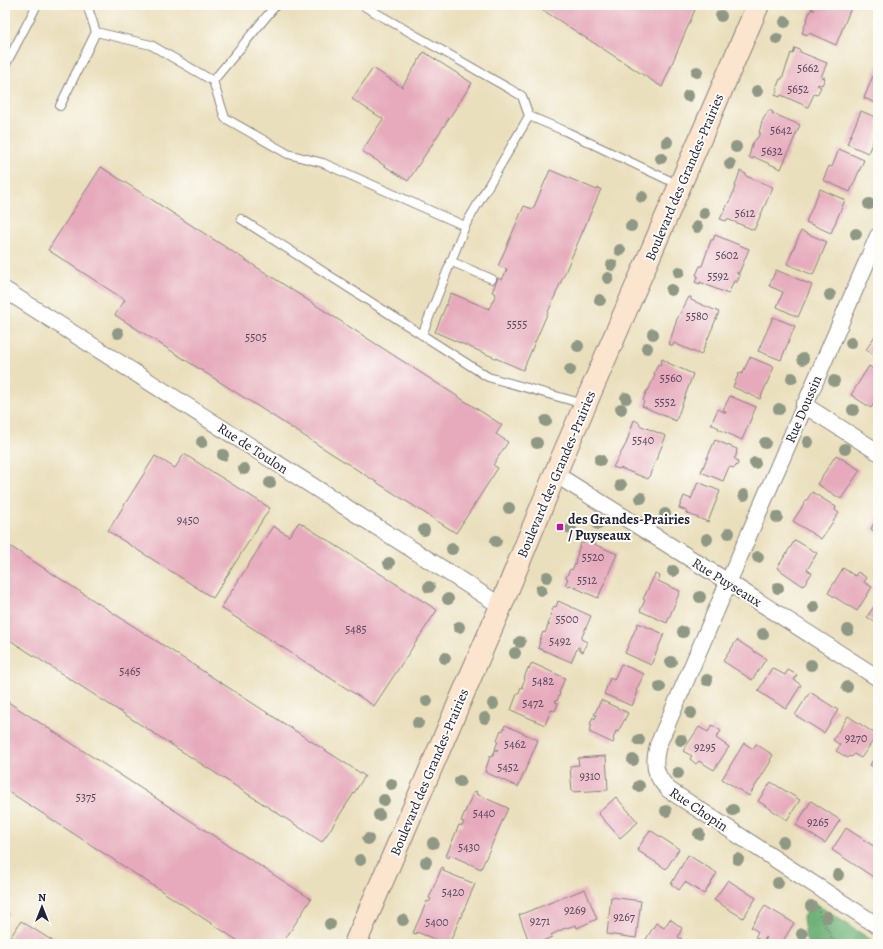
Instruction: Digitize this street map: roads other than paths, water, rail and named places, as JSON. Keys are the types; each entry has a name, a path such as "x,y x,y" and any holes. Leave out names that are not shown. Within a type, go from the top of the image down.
{"main road":[{"name":"Boulevard des Grandes-Prairies","path":"355,944 501,606 585,404 681,186 758,5"}],"street":[{"name":"Rue Doussin","path":"728,582 878,236"},
{"name":"Rue de Toulon","path":"5,290 501,606"},
{"path":"804,405 878,452"},
{"name":"Rue Puyseaux","path":"555,474 878,678"},
{"name":"Rue Chopin","path":"728,582 658,744 655,758 656,771 661,782 669,790 878,926"}],"lane":[{"path":"5,66 37,5"},
{"path":"60,106 96,32 87,5"},
{"path":"213,81 276,5"},
{"path":"362,5 522,96 528,116 465,226 422,335"},
{"path":"96,32 151,45 213,81 225,118 288,154 323,163 465,226"},
{"path":"528,116 566,131 681,186"},
{"path":"241,218 488,377 585,404"},
{"path":"450,261 492,278"}],"place":[{"name":"des Grandes-Prairies / Puyseaux","path":"560,527"}]}
